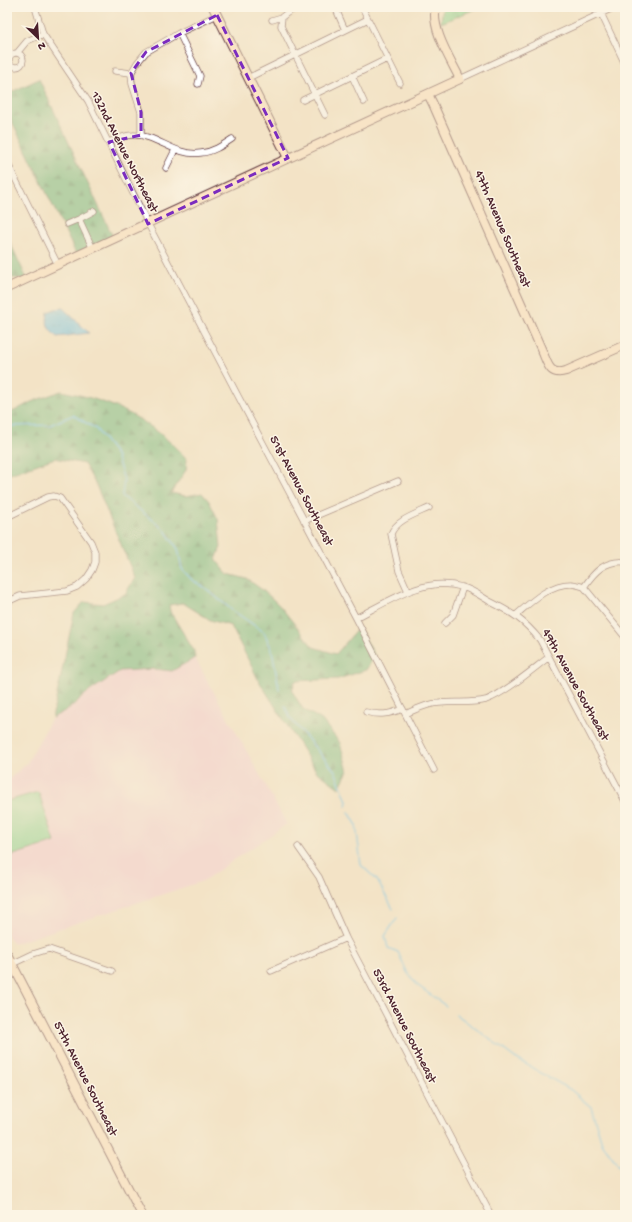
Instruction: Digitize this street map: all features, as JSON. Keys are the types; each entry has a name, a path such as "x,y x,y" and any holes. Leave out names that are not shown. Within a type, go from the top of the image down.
{"street":[{"name":"132nd Avenue Northeast","path":"35,7 43,34 88,101 148,224"},
{"path":"213,7 288,158"},
{"path":"272,20 282,18 287,13 298,7"},
{"path":"335,7 345,30"},
{"path":"362,7 400,83"},
{"path":"436,7 434,16 438,32 460,79"},
{"path":"598,7 625,64"},
{"path":"7,288 615,7"},
{"path":"141,136 141,112 132,84 131,73 136,63 146,52 179,33 217,15"},
{"path":"282,18 281,26 325,115"},
{"path":"248,78 368,19"},
{"path":"179,33 200,76 198,84"},
{"path":"17,53 27,41 43,34"},
{"path":"303,100 387,58"},
{"path":"115,71 131,73"},
{"path":"352,76 364,102"},
{"name":"47th Avenue Southeast","path":"428,94 434,104 548,365 554,372 559,373 625,345"},
{"path":"109,142 127,136 141,136 155,140 187,154 202,153 220,146 232,139"},
{"path":"166,168 175,150"},
{"path":"7,162 58,265"},
{"path":"67,224 94,212"},
{"path":"79,219 93,249"},
{"name":"51st Avenue Southeast","path":"148,224 356,618 434,770"},
{"path":"304,521 398,481"},
{"path":"7,517 48,497 54,496 60,498 91,542 95,562 86,579 77,587 67,591 20,596 7,602"},
{"path":"408,591 399,571 391,534 393,528 398,524 429,508"},
{"path":"584,587 594,572 616,561 625,562"},
{"name":"49th Avenue Southeast","path":"356,618 408,591 434,584 448,584 464,587 516,615 540,640 625,801"},
{"path":"516,615 537,597 549,590 571,584 584,587 625,637"},
{"path":"445,623 453,615 464,587"},
{"path":"366,712 376,715 404,711 439,702 474,702 486,700 508,687 549,657"},
{"name":"53rd Avenue Southeast","path":"298,846 319,877 346,938 491,1215"},
{"path":"272,971 346,938"},
{"path":"12,964 33,954 49,949 112,972"},
{"name":"57th Avenue Southeast","path":"7,954 142,1215"}],"highlighted area":[{"path":"217,15 288,158 148,224 109,142 141,135 141,112 131,73 146,52"}],"shaded area":[{"path":"195,658 287,824 203,881 13,944 7,934 7,781 27,763 52,718 70,708 87,693 120,671 154,669 172,671"}],"green space":[{"path":"443,7 480,7 441,23"},
{"path":"39,79 114,239 77,256 7,111 7,94"},
{"path":"7,236 27,279 11,278 7,280"},
{"path":"61,391 98,400 130,414 159,433 187,459 186,470 171,493 186,496 202,493 209,501 218,519 221,547 216,560 228,574 247,579 264,591 280,606 313,647 336,654 359,627 375,656 366,670 338,679 295,681 292,691 303,709 322,720 340,743 348,771 339,788 316,771 259,681 231,626 210,620 183,603 169,605 170,611 194,651 195,658 172,671 154,669 120,671 87,693 70,708 52,718 74,613 84,602 103,604 125,594 135,578 96,485 84,464 55,458 7,475 7,413"},
{"path":"38,792 55,842 7,857 7,801"}],"water":[{"path":"63,308 89,333 57,337 49,329 47,320 48,312"}],"waterway":[{"path":"7,429 12,426 50,425 73,415 96,429 116,455 124,480 122,496 164,529 178,549 182,569 192,580 204,587 232,610 264,632 272,650 279,689"},
{"path":"285,706 290,718 335,771 347,801 346,806"},
{"path":"349,812 356,824 361,865 377,880 393,909"},
{"path":"397,918 385,936 388,948 398,952 407,972 417,985 446,1006"},
{"path":"456,1014 515,1058 571,1090 591,1107 602,1143 625,1174"}]}
